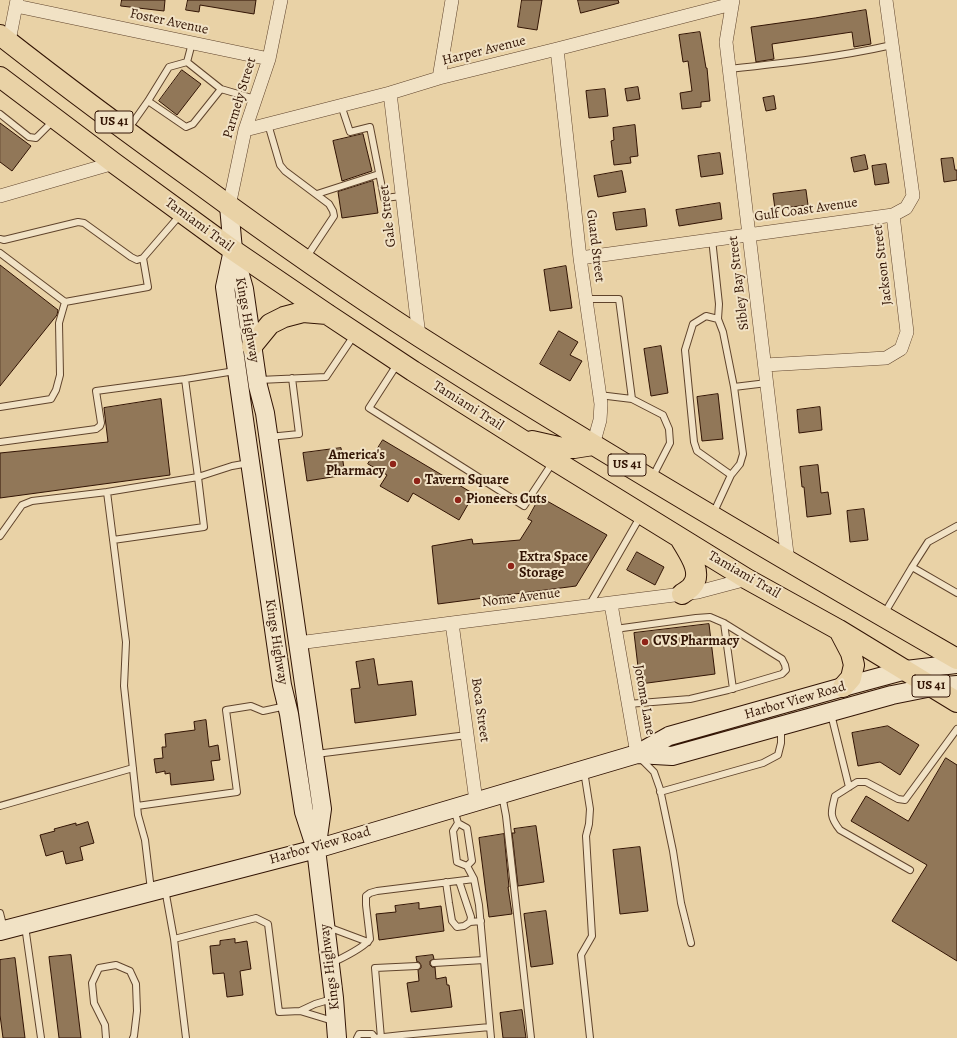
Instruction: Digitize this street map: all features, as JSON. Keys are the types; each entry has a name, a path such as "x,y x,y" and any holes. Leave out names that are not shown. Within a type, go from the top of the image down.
{"main road":[{"name":"US 41","path":"4,38 70,89 229,206 305,260 419,336 594,445 788,562 957,659"},
{"name":"Tamiami Trail","path":"0,77 233,250 399,362 520,439 747,579 839,630 957,702"},
{"path":"229,206 233,250"},
{"name":"Kings Highway","path":"233,250 244,289 257,380 265,413 322,809 316,849"},
{"name":"Kings Highway","path":"233,250 225,287 282,685 290,714 304,812 316,849 337,1030"},
{"path":"252,346 270,324 284,317 303,312 327,314"},
{"path":"520,439 563,448 594,445"},
{"path":"250,463 272,460"},
{"path":"680,538 696,568 697,576 692,586 682,594"},
{"path":"839,630 851,653 854,665 851,678 843,687"},
{"name":"Harbor View Road","path":"2,924 25,924 316,849 456,815 476,801 637,754 669,736 906,670 957,664"},
{"name":"Harbor View Road","path":"637,754 672,756 892,695 932,687 957,685"}],"street":[{"name":"Parmely Street","path":"229,206 245,130 269,59 281,0"},
{"path":"439,78 452,0"},
{"name":"Jackson Street","path":"765,365 886,358 901,349 907,332 893,215 906,208 913,196 886,0"},
{"name":"Harper Avenue","path":"245,130 439,78 557,50 732,2"},
{"name":"Sibley Bay Street","path":"732,2 726,42 788,562"},
{"name":"Foster Avenue","path":"16,3 269,59"},
{"path":"4,38 16,3"},
{"name":"Guard Street","path":"557,50 580,258 601,404 600,420 594,445"},
{"name":"Gale Street","path":"390,92 419,336"},
{"path":"0,196 114,163"},
{"name":"Gulf Coast Avenue","path":"580,258 893,215"},
{"name":"Nome Avenue","path":"298,643 698,592 747,579"},
{"name":"Jotoma Lane","path":"611,604 637,754"},
{"name":"Boca Street","path":"452,623 476,801"}],"lane":[{"path":"187,62 192,43"},
{"path":"729,69 801,61 892,45"},
{"path":"187,62 221,89 255,99"},
{"path":"127,131 169,67 187,62"},
{"path":"148,101 186,127 193,124 221,89"},
{"path":"341,105 350,132 370,128 384,198 402,196"},
{"path":"0,114 29,137 33,138 36,138 55,119"},
{"path":"268,124 280,165 285,171 329,204 333,211 334,216 305,260"},
{"path":"317,194 379,174"},
{"path":"0,239 4,240 78,222 84,223 137,260 143,258 182,213"},
{"path":"712,239 719,304 718,318 723,332 734,387 743,454 740,464 731,476 712,516"},
{"path":"0,253 66,302 148,287 143,258"},
{"path":"586,300 619,299 632,399"},
{"path":"0,407 51,399 56,390 60,375 59,324 66,302"},
{"path":"718,318 706,316 693,324 685,350 694,442 697,451 731,476"},
{"path":"257,380 326,377 356,333"},
{"path":"399,362 370,408 524,506 554,460"},
{"path":"0,442 96,429 101,423 96,391 185,379 237,370"},
{"path":"268,437 299,434 292,378"},
{"path":"113,540 204,527 185,379"},
{"path":"734,387 767,383"},
{"path":"600,395 632,399 663,415 669,429 670,443 652,480"},
{"path":"0,536 22,505 32,501 107,492 198,477 232,466 250,463"},
{"path":"107,492 126,642 124,686 138,815 158,890 174,938 186,1038"},
{"path":"588,606 642,514"},
{"path":"883,616 928,542 957,526"},
{"path":"912,567 957,593"},
{"path":"616,629 710,617 724,623 782,659 786,670 782,674 771,678 690,699 628,704"},
{"path":"724,623 733,689"},
{"path":"137,806 237,792 226,710 251,706 263,710 287,706"},
{"path":"830,712 849,788"},
{"path":"660,792 763,763 778,755 781,743 781,726"},
{"path":"910,870 840,830 834,822 831,811 835,796 857,782 866,782 898,799 905,800 957,729"},
{"path":"314,754 467,735"},
{"path":"637,754 654,772 660,792 673,851 681,903 691,944"},
{"path":"0,806 133,768"},
{"path":"584,769 590,809 589,824 586,836 592,936 581,954 590,1038"},
{"path":"502,794 506,816 532,1038"},
{"path":"456,815 467,828 472,861 467,866"},
{"path":"456,815 453,831 457,862 467,866 474,879 480,905 491,1038"},
{"path":"329,964 350,953 368,942 370,939 366,896 370,893 474,879"},
{"path":"459,881 471,917 470,922"},
{"path":"446,882 452,921 457,927 464,926 470,922 481,921"},
{"path":"174,938 256,918 268,924 279,1012 300,1011 314,1004 334,998"},
{"path":"25,924 41,1038"},
{"path":"325,926 368,942"},
{"path":"434,963 484,960"},
{"path":"106,1038 104,1024 94,1003 92,983 100,968 116,965 130,971 136,984 136,1011 133,1038"},
{"path":"378,1038 375,968 417,966"},
{"path":"300,1011 337,1030"},
{"path":"357,1038 359,1034 372,1034 378,1038 490,1027"}],"building":[{"path":"122,0 165,0 164,11 121,6"},
{"path":"188,0 256,0 254,14 200,5 199,12 186,10"},
{"path":"522,0 542,0 537,30 518,27"},
{"path":"578,0 618,0 619,3 581,13"},
{"path":"866,10 871,44 854,47 852,32 772,44 774,59 756,62 751,27"},
{"path":"700,32 707,68 710,101 701,102 701,107 682,109 680,93 692,91 688,61 683,62 679,35"},
{"path":"182,70 201,84 177,115 159,101"},
{"path":"638,87 640,99 627,101 625,89"},
{"path":"605,89 608,116 589,118 586,91"},
{"path":"774,96 776,109 766,111 763,98"},
{"path":"0,123 31,146 12,171 0,162"},
{"path":"635,125 638,156 630,157 631,163 614,165 611,141 614,140 613,128"},
{"path":"363,134 372,171 342,181 333,141"},
{"path":"720,153 723,174 701,177 698,156"},
{"path":"865,155 868,169 854,172 851,158"},
{"path":"953,158 955,170 957,170 957,180 944,182 941,159"},
{"path":"886,164 889,183 875,185 872,166"},
{"path":"622,171 626,192 598,197 594,176"},
{"path":"373,181 378,213 342,218 338,192"},
{"path":"806,190 808,205 775,209 773,194"},
{"path":"720,203 722,219 679,226 676,210"},
{"path":"645,209 647,226 616,230 613,213"},
{"path":"0,265 58,310 57,315 0,386"},
{"path":"566,266 572,308 550,311 544,270"},
{"path":"559,331 578,342 570,355 582,361 570,381 540,364"},
{"path":"661,346 668,393 651,396 644,349"},
{"path":"718,394 723,439 702,441 697,397"},
{"path":"161,399 170,475 0,498 0,453 108,442 104,408"},
{"path":"820,407 822,430 799,433 797,410"},
{"name":"Tavern Square","path":"383,440 474,494 459,520 413,493 408,502 380,486 387,475 368,464"},
{"path":"341,448 345,475 307,481 303,453"},
{"path":"818,465 821,493 828,492 831,514 807,517 800,467"},
{"name":"Extra Space Storage","path":"540,497 607,535 576,586 438,604 432,546 472,539 473,544 520,540 532,521 528,519"},
{"path":"864,509 868,540 850,542 847,511"},
{"path":"637,552 664,567 655,585 627,570"},
{"name":"CVS Pharmacy","path":"709,624 715,674 640,684 634,633"},
{"path":"374,659 378,685 412,681 416,715 355,723 351,689 360,688 356,662"},
{"path":"206,720 209,747 218,745 220,760 211,761 214,780 171,785 170,773 165,774 165,771 156,773 154,759 163,758 162,747 166,747 165,734 195,730 194,722"},
{"path":"888,726 919,745 900,775 880,762 858,766 852,733"},
{"path":"946,758 957,765 957,961 892,921 927,865 851,821 866,796 908,821"},
{"path":"88,822 94,843 80,847 83,860 66,864 63,851 46,856 40,835 55,831 54,829 76,823 76,825"},
{"path":"536,826 544,882 518,886 512,833 515,833 514,829"},
{"path":"504,834 508,887 512,914 489,917 479,838"},
{"path":"640,847 648,911 620,914 613,850"},
{"path":"419,903 419,909 441,906 444,931 379,940 376,914 396,912 395,906"},
{"path":"546,911 553,964 531,967 524,914"},
{"path":"235,939 235,943 247,941 251,969 240,971 243,995 227,997 224,973 213,974 210,946 220,945 220,941"},
{"path":"71,955 81,1038 59,1038 49,957"},
{"path":"433,955 434,959 430,961 430,965 435,967 436,979 446,977 447,985 449,985 452,1007 411,1012 407,983 419,981 418,970 421,968 421,965 417,962 416,957"},
{"path":"15,958 25,1038 3,1038 0,1015 0,960"},
{"path":"522,1010 526,1038 503,1038 500,1013"}],"place":[{"name":"America's Pharmacy","path":"393,464"},
{"name":"Tavern Square","path":"417,481"},
{"name":"Pioneers Cuts","path":"458,500"},
{"name":"Extra Space Storage","path":"511,566"},
{"name":"CVS Pharmacy","path":"645,642"}]}
